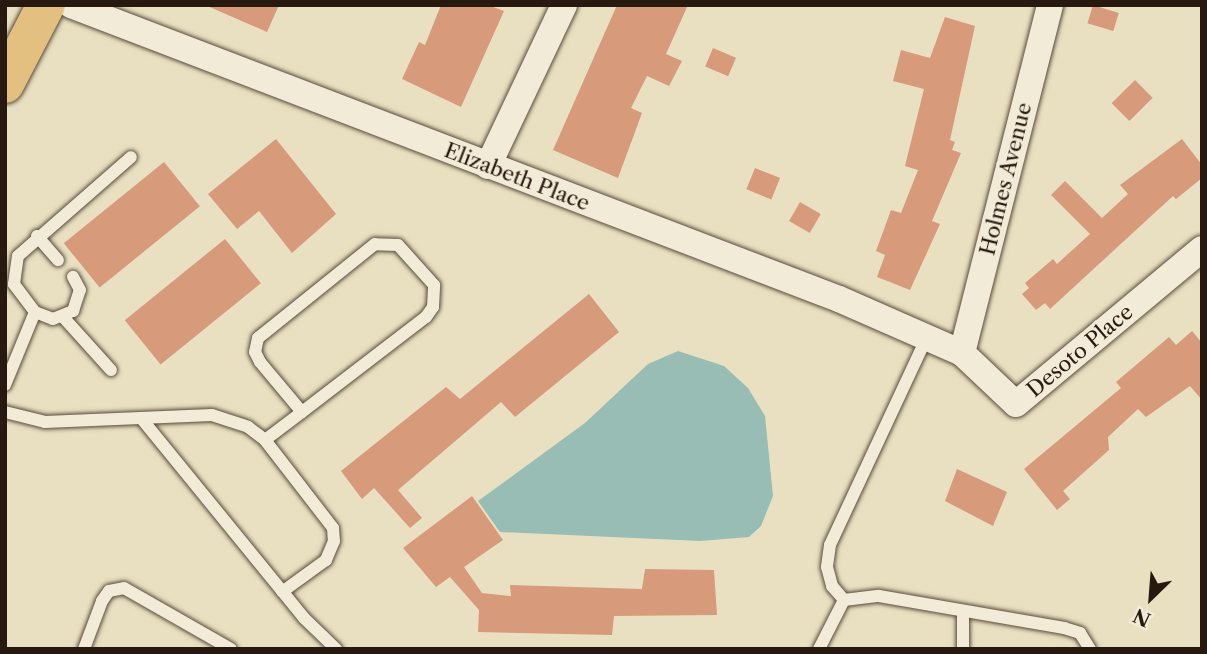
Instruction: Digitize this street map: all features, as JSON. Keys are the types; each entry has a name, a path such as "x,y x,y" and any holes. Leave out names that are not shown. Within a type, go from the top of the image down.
{"main road":[{"path":"5,84 46,5"}],"street":[{"name":"Elizabeth Place","path":"71,5 839,299 962,353"},
{"path":"488,166 565,5"},
{"name":"Holmes Avenue","path":"962,353 1051,5"},
{"name":"Desoto Place","path":"962,353 1016,404 1202,249"}],"lane":[{"path":"111,370 64,318 35,312 14,284 14,271 18,256 37,236 131,157"},
{"path":"37,236 58,260"},
{"path":"265,440 302,412 433,307 434,285 398,245 375,244 258,338 255,352 302,412"},
{"path":"64,318 80,300 73,277"},
{"path":"5,385 35,312"},
{"path":"844,600 827,566 830,545 926,339"},
{"path":"5,412 44,422 212,415 265,440 322,510 334,541 326,560 282,592"},
{"path":"141,418 282,592 336,649"},
{"path":"85,649 102,601 109,591 124,587 231,649"},
{"path":"844,600 879,596 1065,628 1087,639 1090,649"},
{"path":"819,649 844,600"},
{"path":"963,611 963,649"}],"water":[{"path":"678,351 724,366 748,388 765,416 773,496 761,526 749,537 700,541 500,532 478,501 585,423 648,364"}],"building":[{"path":"205,5 279,5 267,32"},
{"path":"441,5 488,5 504,11 461,107 402,79 419,42 425,45"},
{"path":"617,5 688,5 666,54 682,61 669,86 647,76 631,108 642,113 618,178 553,150"},
{"path":"1093,5 1119,13 1113,31 1087,23"},
{"path":"945,17 975,26 950,140 955,142 952,150 961,153 932,221 940,224 910,290 877,277 885,255 876,251 891,210 901,213 918,170 905,166 924,89 893,81 901,50 930,58"},
{"path":"713,48 736,58 728,76 705,66"},
{"path":"1135,80 1153,98 1129,121 1112,103"},
{"path":"276,139 336,214 292,253 259,211 237,229 208,194"},
{"path":"1182,139 1202,165 1202,178 1176,199 1173,196 1050,309 1045,303 1036,310 1022,294 1029,288 1025,283 1053,259 1057,264 1090,234 1051,195 1065,181 1102,218 1128,194 1120,185"},
{"path":"164,162 200,206 100,287 64,243"},
{"path":"755,168 780,178 771,199 746,189"},
{"path":"800,202 821,214 810,233 789,221"},
{"path":"225,239 261,283 161,364 125,320"},
{"path":"589,294 619,332 515,417 501,402 398,490 422,518 410,528 374,488 362,499 341,471 446,387 460,399"},
{"path":"1192,331 1202,343 1202,400 1190,386 1146,417 1138,409 1108,437 1109,450 1063,491 1070,499 1057,510 1024,469 1121,388 1116,382 1169,337 1176,345"},
{"path":"957,469 1007,492 993,526 945,501"},
{"path":"472,496 503,540 464,567 482,593 511,596 510,585 642,589 645,569 714,570 717,615 614,616 612,635 478,632 479,610 450,577 436,587 403,548"}]}
